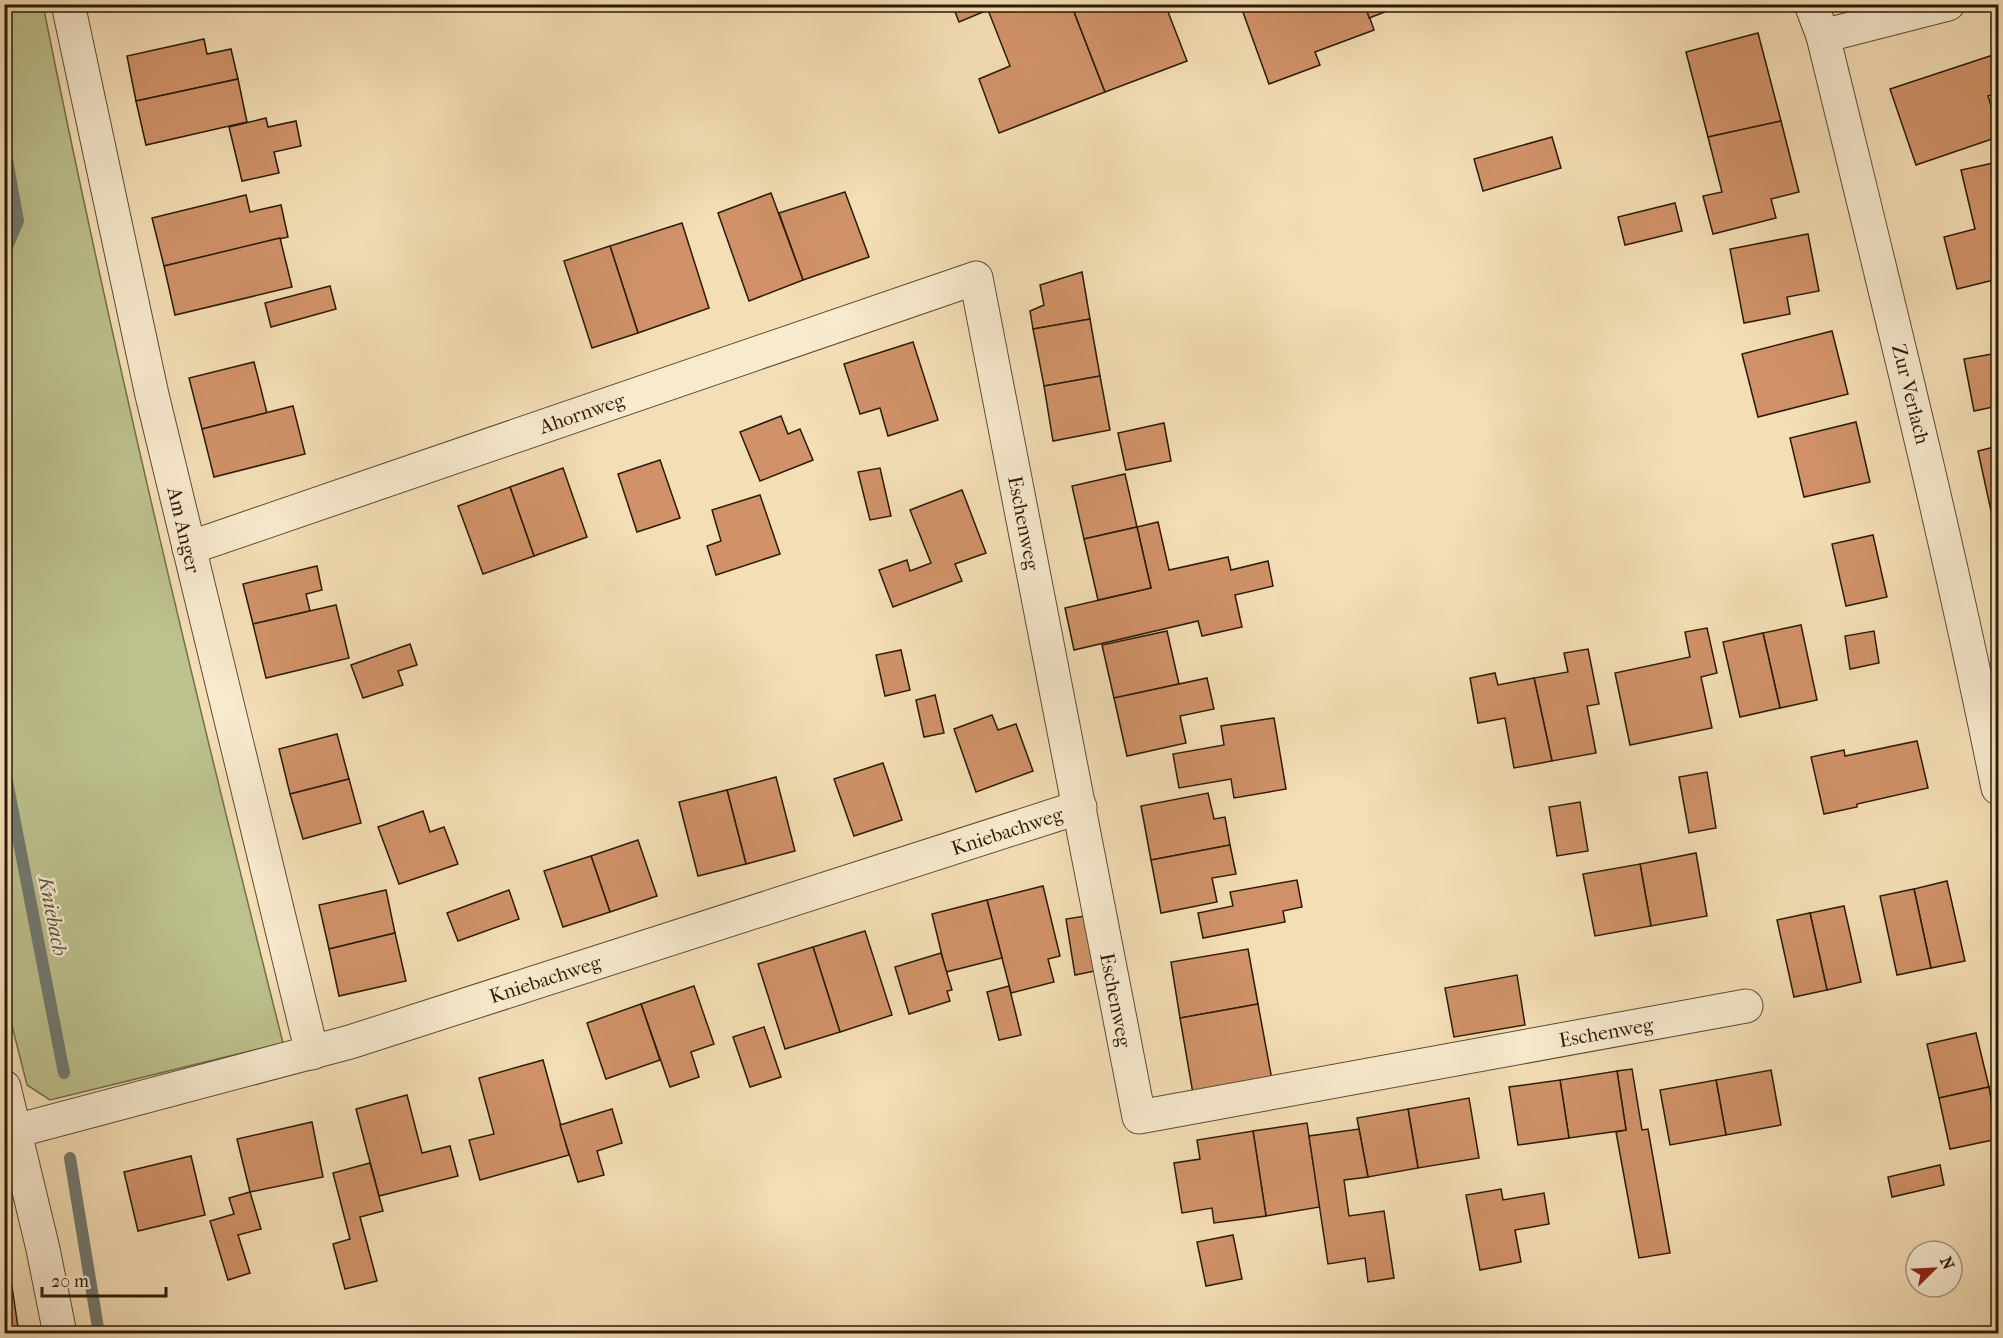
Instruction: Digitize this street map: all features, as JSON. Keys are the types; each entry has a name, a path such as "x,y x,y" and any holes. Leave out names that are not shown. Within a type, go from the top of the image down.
{"street":[{"name":"Am Anger","path":"68,4 152,395 312,1053"},
{"name":"Zur Verlach","path":"1810,4 1823,36 1926,455 1998,788"},
{"path":"1823,36 1948,4"},
{"name":"Ahornweg","path":"189,548 976,278"},
{"name":"Eschenweg","path":"976,278 1139,1117 1746,1006"},
{"name":"Kniebachweg","path":"10,1133 312,1053 1080,807"},
{"path":"4,1087 10,1133 44,1249 60,1334"}],"green space":[{"path":"4,5 43,5 98,265 157,525 283,1043 50,1100 27,1085 4,994"}],"building":[{"path":"169,4 199,4 170,11"},
{"path":"952,4 1002,4 959,22"},
{"path":"1002,4 1071,4 1105,92 999,133 979,79 1010,66 988,10"},
{"path":"1071,4 1165,4 1187,61 1105,92"},
{"path":"1240,4 1365,4 1374,30 1315,52 1320,65 1269,84"},
{"path":"1365,4 1406,4 1369,18"},
{"path":"1758,33 1781,121 1708,137 1686,52"},
{"path":"204,39 207,54 231,49 238,79 136,101 127,56"},
{"path":"1993,55 1998,70 1998,93 1988,96 1998,128 1998,137 1916,165 1890,89"},
{"path":"238,79 247,122 146,145 136,101"},
{"path":"266,118 268,127 296,121 301,146 274,152 279,173 242,181 229,127"},
{"path":"1781,121 1799,192 1771,199 1776,218 1713,234 1703,196 1722,192 1708,137"},
{"path":"1552,137 1561,168 1483,191 1474,159"},
{"path":"1998,162 1998,279 1957,289 1944,237 1975,229 1961,170"},
{"path":"845,192 869,257 803,280 779,213"},
{"path":"771,193 803,280 749,301 718,213"},
{"path":"246,195 250,212 281,205 288,237 164,266 152,218"},
{"path":"1675,203 1682,231 1625,245 1618,217"},
{"path":"682,223 709,308 638,333 610,246"},
{"path":"1808,234 1819,291 1787,297 1790,314 1744,323 1730,249"},
{"path":"280,238 292,287 175,315 164,266"},
{"path":"610,246 638,333 592,348 564,261"},
{"path":"1082,272 1090,319 1033,329 1030,311 1044,305 1040,285"},
{"path":"330,286 336,309 271,327 265,303"},
{"path":"1090,319 1100,376 1044,386 1033,329"},
{"path":"1832,331 1848,394 1758,417 1742,354"},
{"path":"913,342 938,420 888,436 880,408 860,414 844,364"},
{"path":"1998,353 1998,406 1974,411 1964,359"},
{"path":"254,362 267,413 202,429 189,378"},
{"path":"1100,376 1110,430 1053,441 1044,386"},
{"path":"293,406 305,454 214,477 202,429"},
{"path":"781,416 788,434 800,429 813,460 760,481 740,432"},
{"path":"1856,422 1870,482 1804,497 1790,438"},
{"path":"1164,423 1171,461 1126,470 1118,433"},
{"path":"1998,446 1998,543 1978,451"},
{"path":"660,460 680,518 637,532 618,474"},
{"path":"563,468 587,537 534,556 510,487"},
{"path":"880,468 891,516 870,520 858,472"},
{"path":"1125,474 1137,527 1084,539 1072,486"},
{"path":"510,487 534,556 483,574 458,506"},
{"path":"962,490 986,553 955,564 962,581 893,607 879,570 907,560 910,571 931,563 910,510"},
{"path":"760,495 780,554 716,575 707,546 721,541 712,510"},
{"path":"1158,522 1169,570 1228,557 1231,570 1268,561 1273,586 1235,595 1242,627 1202,636 1198,621 1074,650 1065,608 1151,588 1137,527"},
{"path":"1137,527 1151,588 1098,600 1084,539"},
{"path":"1873,535 1887,597 1846,606 1832,544"},
{"path":"317,566 322,590 306,594 310,611 253,624 243,584"},
{"path":"336,605 349,658 266,678 253,624"},
{"path":"1801,625 1817,700 1780,708 1763,633"},
{"path":"1707,628 1717,673 1701,677 1712,728 1630,745 1615,673 1690,657 1685,632"},
{"path":"1167,631 1179,684 1114,698 1102,645"},
{"path":"1874,631 1879,663 1850,669 1845,636"},
{"path":"1763,633 1780,708 1740,717 1723,642"},
{"path":"410,644 417,665 398,671 403,685 363,698 351,665"},
{"path":"1588,649 1599,704 1587,706 1596,753 1552,761 1534,678 1568,672 1564,653"},
{"path":"901,650 910,690 885,696 876,655"},
{"path":"1495,673 1498,685 1534,678 1552,761 1514,768 1505,718 1478,723 1470,678"},
{"path":"1207,678 1214,709 1180,716 1186,743 1127,756 1114,698"},
{"path":"935,695 944,733 924,737 916,700"},
{"path":"992,715 998,730 1016,724 1033,771 976,792 954,729"},
{"path":"1274,718 1286,789 1234,798 1231,779 1179,788 1173,754 1224,745 1221,726"},
{"path":"337,734 349,779 290,794 279,749"},
{"path":"1917,741 1928,788 1824,814 1811,757 1844,750 1845,756"},
{"path":"883,763 902,820 854,836 834,779"},
{"path":"1707,772 1716,828 1689,833 1679,777"},
{"path":"776,777 795,851 746,864 727,790"},
{"path":"349,779 361,823 303,839 290,794"},
{"path":"727,790 746,864 698,876 679,802"},
{"path":"1208,793 1214,819 1225,817 1230,845 1151,860 1141,806"},
{"path":"1580,802 1588,851 1557,856 1549,807"},
{"path":"423,811 430,832 444,827 458,864 399,884 378,827"},
{"path":"638,840 657,896 610,912 591,856"},
{"path":"1230,845 1236,874 1212,878 1217,902 1161,913 1151,860"},
{"path":"1696,853 1707,916 1651,926 1640,864"},
{"path":"591,856 610,912 563,927 544,871"},
{"path":"1640,864 1651,926 1595,936 1583,874"},
{"path":"1297,880 1302,907 1283,911 1285,922 1203,938 1198,913 1233,906 1230,892"},
{"path":"1947,881 1965,961 1931,968 1914,889"},
{"path":"1043,886 1060,956 1048,959 1054,982 1011,993 987,900"},
{"path":"1914,889 1931,968 1897,975 1880,896"},
{"path":"386,890 395,933 329,949 319,905"},
{"path":"509,890 519,919 458,941 447,913"},
{"path":"987,900 1002,958 946,972 932,914"},
{"path":"1844,906 1861,982 1827,990 1810,913"},
{"path":"1810,913 1827,990 1794,997 1777,920"},
{"path":"1085,916 1095,971 1075,975 1066,919"},
{"path":"865,931 892,1015 840,1032 813,947"},
{"path":"395,933 406,981 339,996 329,949"},
{"path":"813,947 840,1032 785,1049 758,964"},
{"path":"1248,949 1258,1004 1180,1018 1171,962"},
{"path":"941,953 952,990 947,991 950,1001 909,1014 895,967"},
{"path":"1517,975 1525,1025 1454,1037 1445,988"},
{"path":"694,986 714,1044 691,1052 699,1077 670,1087 641,1004"},
{"path":"1009,986 1021,1035 999,1040 987,992"},
{"path":"641,1004 660,1060 606,1079 587,1023"},
{"path":"1258,1004 1272,1080 1193,1094 1180,1018"},
{"path":"764,1027 781,1077 750,1087 733,1037"},
{"path":"1976,1033 1989,1087 1939,1098 1927,1044"},
{"path":"543,1060 569,1155 480,1180 469,1140 494,1134 479,1078"},
{"path":"1632,1069 1642,1130 1648,1129 1670,1253 1639,1258 1616,1132 1626,1130 1617,1071"},
{"path":"1771,1070 1781,1125 1726,1135 1716,1080"},
{"path":"1617,1071 1626,1130 1569,1138 1560,1080"},
{"path":"1560,1080 1569,1138 1518,1145 1509,1087"},
{"path":"1716,1080 1726,1135 1670,1145 1660,1090"},
{"path":"1989,1087 1998,1139 1950,1149 1939,1098"},
{"path":"407,1095 422,1153 450,1146 458,1176 379,1196 356,1109"},
{"path":"1469,1098 1479,1158 1418,1168 1408,1109"},
{"path":"612,1109 622,1143 597,1151 604,1175 578,1182 560,1125"},
{"path":"1408,1109 1418,1168 1368,1177 1357,1118"},
{"path":"312,1122 323,1177 250,1192 237,1139"},
{"path":"1307,1123 1320,1207 1266,1216 1253,1131"},
{"path":"1359,1129 1368,1177 1344,1180 1349,1216 1384,1211 1394,1278 1368,1282 1365,1258 1328,1264 1309,1136"},
{"path":"1253,1131 1266,1216 1214,1223 1212,1208 1182,1213 1174,1163 1200,1159 1197,1140"},
{"path":"191,1156 205,1215 138,1231 124,1172"},
{"path":"370,1163 383,1211 360,1217 377,1281 345,1289 333,1244 350,1239 333,1173"},
{"path":"1940,1165 1944,1185 1892,1197 1888,1177"},
{"path":"1501,1189 1503,1200 1544,1193 1549,1224 1515,1230 1521,1262 1480,1270 1466,1195"},
{"path":"250,1192 261,1229 238,1235 250,1273 228,1280 210,1221 234,1214 229,1198"},
{"path":"1233,1235 1242,1279 1206,1286 1197,1242"},
{"path":"4,1253 7,1253 19,1334 4,1334"}],"waterway":[{"name":"Kniebach","path":"4,143 18,221 4,254"},
{"name":"Kniebach","path":"4,766 64,1073"},
{"name":"Kniebach","path":"70,1158 99,1334"}]}
